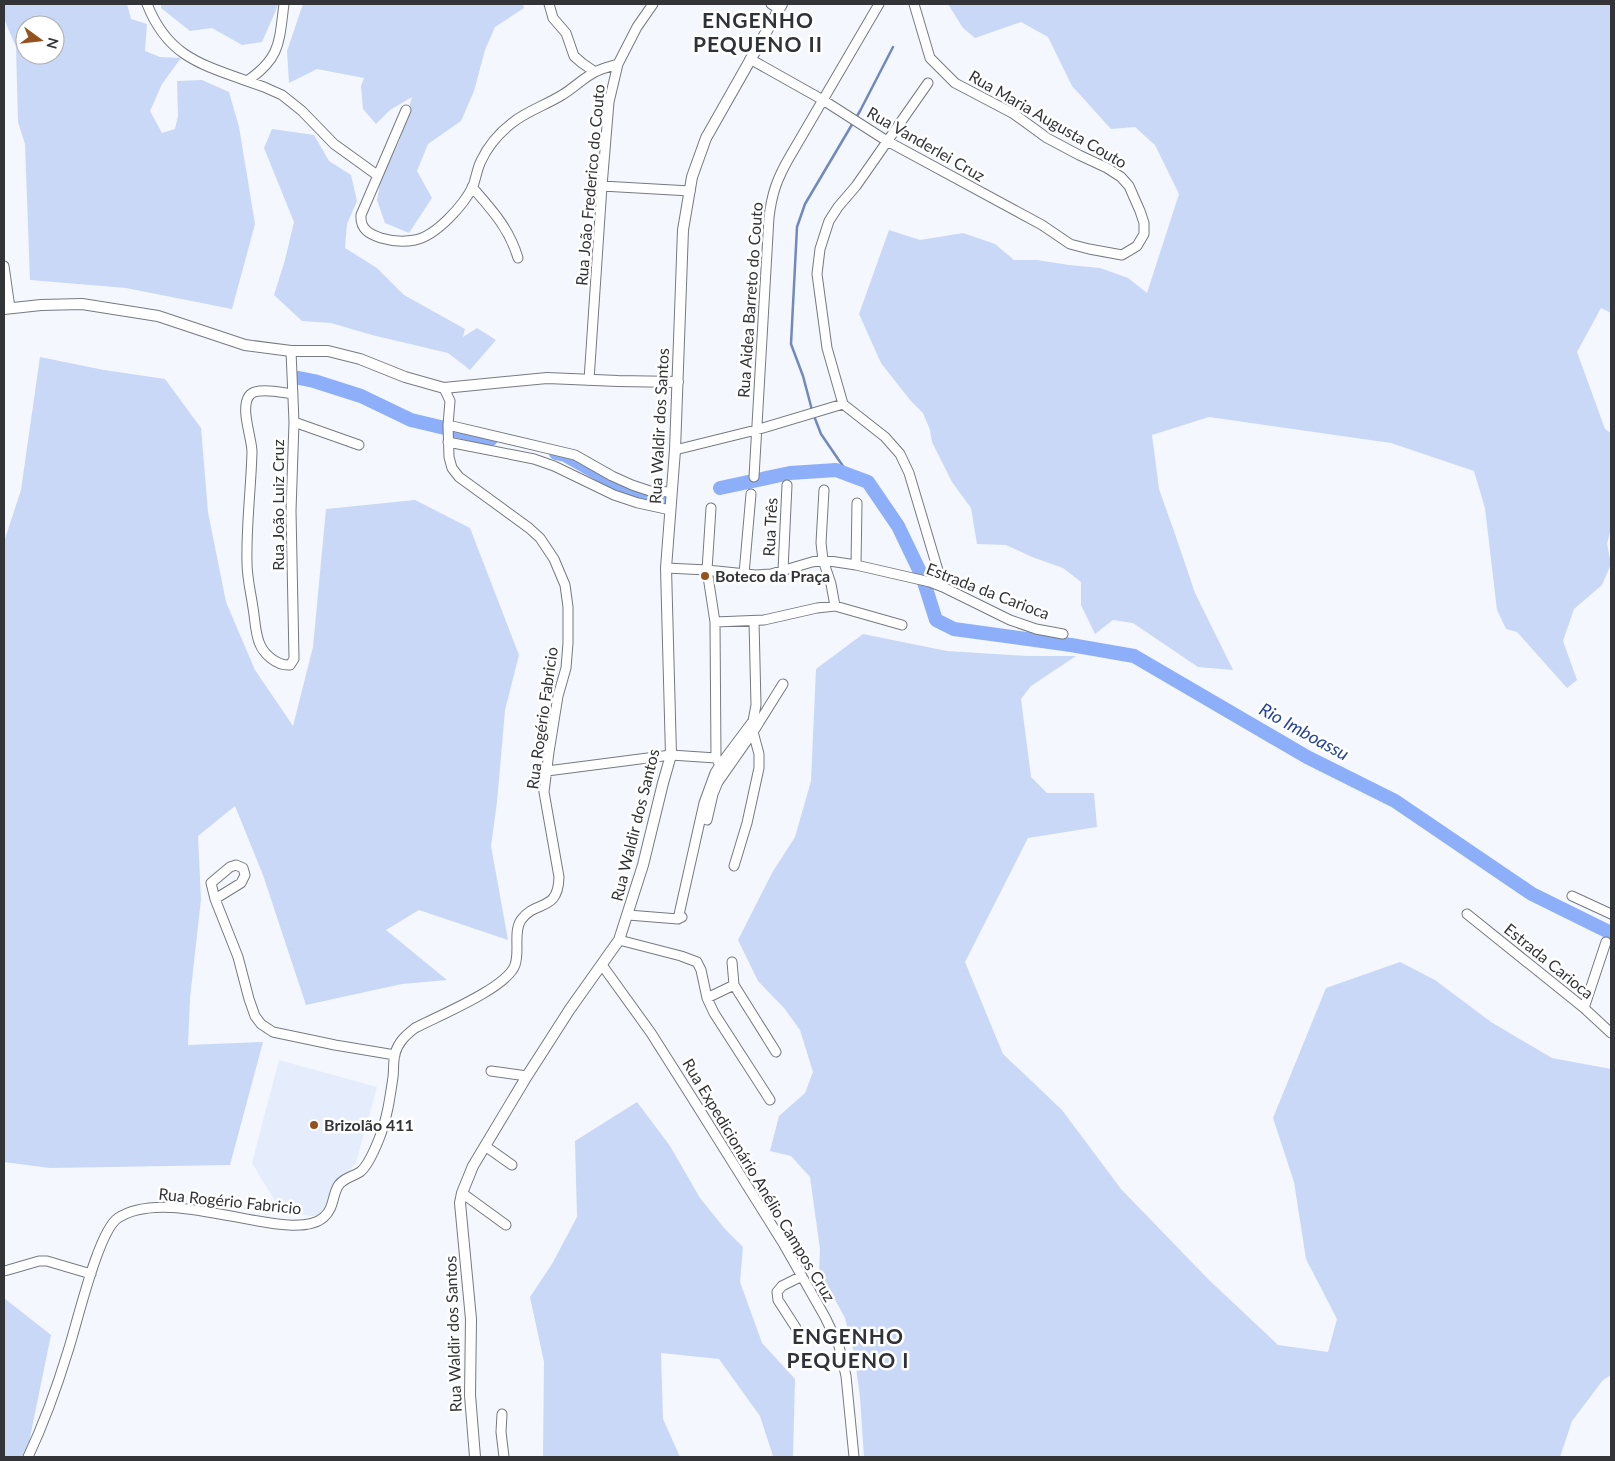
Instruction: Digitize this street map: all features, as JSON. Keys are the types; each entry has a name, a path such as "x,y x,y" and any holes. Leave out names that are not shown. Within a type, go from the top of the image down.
{"street":[{"path":"147,4 161,32 171,44 184,54 208,68 282,95 302,111 334,144 377,175"},
{"path":"246,81 270,62 276,49 284,4"},
{"path":"549,4 553,18 566,32 574,56 595,72"},
{"name":"Rua João Frederico do Couto","path":"589,380 609,102 618,64 637,27 653,4"},
{"name":"Rua Aidea Barreto do Couto","path":"754,476 768,217 771,198 777,180 879,4"},
{"name":"Rua Maria Augusta Couto","path":"914,4 930,58 954,83 1014,114 1047,138 1107,168 1121,178 1134,193 1144,223 1144,234 1137,246 1122,255 1089,250"},
{"name":"Rua Waldir dos Santos","path":"475,1457 470,1395 471,1319 460,1203 462,1193 473,1166 527,1076 570,1009 619,940 643,865 671,755 666,568 675,450 684,230 690,191 697,160 706,138 777,6"},
{"name":"Rua Vanderlei Cruz","path":"750,59 823,100 888,141 1042,225 1070,244 1089,250"},
{"path":"406,110 360,215 360,222 364,230 386,240 416,240 434,230 457,210 472,187 481,162 497,136 512,123 562,96 595,72 618,64"},
{"path":"928,83 856,186 829,221 820,248 817,274 827,348 842,404 885,437 900,454 909,472 943,587"},
{"path":"602,186 690,191"},
{"path":"472,187 506,229 514,243 518,258"},
{"path":"4,266 7,309 41,305 82,304 158,316 245,344 292,351 328,351 360,359 405,377 444,388 547,378 678,382"},
{"name":"Rua João Luiz Cruz","path":"292,351 294,422 292,511 294,658 290,665 285,665 270,658 259,642 247,564 252,450 246,414 249,396 255,391 293,394"},
{"name":"Rua Rogério Fabricio","path":"28,1457 68,1352 102,1242 114,1221 127,1212 138,1209 168,1207 283,1225 308,1224 320,1221 333,1205 339,1186 349,1176 361,1171 379,1139 388,1109 395,1055 401,1041 415,1028 503,982 515,965 518,927 522,920 529,913 555,897 558,889 558,877 544,792 557,706 566,668 568,607 565,585 554,559 540,538 459,477 452,468 448,442 450,401 444,388"},
{"path":"675,450 756,430 842,404"},
{"path":"294,422 359,445"},
{"path":"448,425 575,455 632,485 650,491 671,492"},
{"path":"448,442 534,459 554,466 614,494 638,503 670,510"},
{"name":"Rua Três","path":"783,570 787,485"},
{"path":"824,490 823,560 831,584 835,606"},
{"path":"744,574 750,494"},
{"path":"856,565 857,503"},
{"path":"711,508 707,570 715,622 721,764"},
{"name":"Estrada da Carioca","path":"666,568 756,575 771,574 823,560 856,565 930,582 1010,620 1036,629 1063,634"},
{"path":"715,622 754,622 817,608 835,606 902,625"},
{"path":"628,915 680,918 704,803 713,778 753,721 755,715 754,622"},
{"path":"721,764 753,732 783,684"},
{"path":"734,866 747,823 759,768 759,754 753,732"},
{"path":"547,770 671,755 721,764"},
{"path":"215,899 241,883 245,875 243,868 236,864 211,883 215,899 238,957 248,999 255,1016 261,1024 273,1032 395,1055"},
{"path":"1572,896 1611,914"},
{"name":"Estrada Carioca","path":"1467,914 1584,1008 1611,1034"},
{"path":"619,940 697,962 701,970 707,998 714,1013 770,1100"},
{"path":"1584,1008 1606,942"},
{"path":"732,962 734,985 776,1052"},
{"name":"Rua Expedicionário Anélio Campos Cruz","path":"602,965 656,1041 778,1234 825,1317 839,1346 846,1376 854,1457"},
{"path":"707,998 734,985"},
{"path":"491,1071 527,1076"},
{"path":"485,1146 512,1164"},
{"path":"462,1193 506,1225"},
{"path":"4,1270 47,1260 91,1274"},
{"path":"796,1328 778,1300 777,1292 782,1286 802,1276"},
{"path":"502,1414 500,1432 504,1457"}],"shaded area":[{"path":"4,4 127,4 131,19 147,24 145,51 160,57 181,58 162,84 150,111 162,133 175,129 178,116 177,81 202,80 229,92 239,127 255,224 232,309 126,288 30,280 25,144 18,122 16,65 65,65 65,15 15,15 15,45 4,19"},
{"path":"161,4 278,4 262,42 242,45 212,28 190,31 161,8"},
{"path":"303,4 523,4 524,8 495,27 485,50 474,91 461,121 428,144 417,171 432,198 409,233 385,223 377,200 381,178 399,142 412,97 390,110 376,124 363,109 361,86 364,78 317,69 289,83 287,51"},
{"path":"948,4 1611,4 1611,313 1601,308 1577,352 1605,429 1611,433 1611,528 1607,544 1611,564 1602,585 1574,609 1563,641 1577,680 1567,688 1517,632 1506,629 1497,610 1485,508 1474,471 1391,443 1209,417 1152,435 1159,489 1195,593 1233,670 1198,667 1133,623 1113,620 1095,634 1081,605 1081,582 1063,568 1006,545 977,544 971,508 952,482 932,442 930,430 923,413 910,400 881,363 859,314 889,230 920,240 963,233 995,244 1014,260 1037,260 1100,268 1128,278 1147,293 1179,194 1155,145 1135,127 1111,129 1072,86 1048,37 1021,22 975,38 963,28"},
{"path":"272,129 314,135 329,161 351,175 357,201 347,224 345,248 377,268 404,295 465,329 463,337 477,328 496,340 470,370 448,353 331,323 302,321 274,295 294,222 264,148"},
{"path":"40,357 104,370 165,379 201,428 208,512 226,602 255,670 293,726 313,647 326,509 415,500 470,528 519,655 505,710 491,846 508,940 419,910 386,930 447,980 402,984 306,1005 263,875 235,806 198,836 201,899 190,998 188,1045 263,1042 230,1165 50,1168 4,1162 4,542 21,490"},
{"path":"863,634 947,651 1027,656 1076,656 1031,686 1021,699 1031,777 1047,793 1094,793 1097,827 1028,838 965,962 1003,1054 1062,1110 1121,1189 1208,1279 1278,1345 1328,1352 1337,1319 1306,1259 1294,1182 1273,1118 1326,988 1400,962 1435,980 1491,1022 1552,1058 1611,1069 1611,1375 1603,1380 1572,1421 1560,1457 864,1457 860,1397 854,1353 845,1318 832,1294 819,1277 820,1249 810,1177 791,1156 770,1151 779,1116 805,1093 813,1072 800,1030 784,1008 758,981 738,940 772,873 795,837 811,781 816,669"},
{"name":"Brizolão 411","path":"279,1060 377,1087 356,1162 317,1217 281,1211 252,1163"},
{"path":"637,1102 670,1146 700,1198 725,1229 743,1247 740,1282 762,1343 795,1379 793,1457 773,1456 760,1416 719,1359 661,1353 663,1419 680,1457 543,1457 544,1362 530,1297 552,1264 577,1217 575,1141"},
{"path":"4,1298 51,1335 26,1457 4,1457"}],"waterway":[{"path":"812,410 803,376 791,344 797,227 805,204 860,111 893,47"},
{"path":"299,378 361,396 411,420 491,439"},
{"path":"814,416 821,434 849,475"},
{"path":"556,453 565,455 611,481 662,500"},
{"name":"Rio Imboassu","path":"720,488 790,473 836,470 868,482 898,526 922,576 936,620 954,629 1071,645 1134,656 1307,757 1395,801 1532,894 1611,933"}],"place":[{"name":"Boteco da Praça","path":"705,576"},
{"name":"Brizolão 411","path":"314,1125"}],"district":[{"name":"ENGENHO PEQUENO II","path":"758,33"},
{"name":"ENGENHO PEQUENO I","path":"848,1349"}]}
